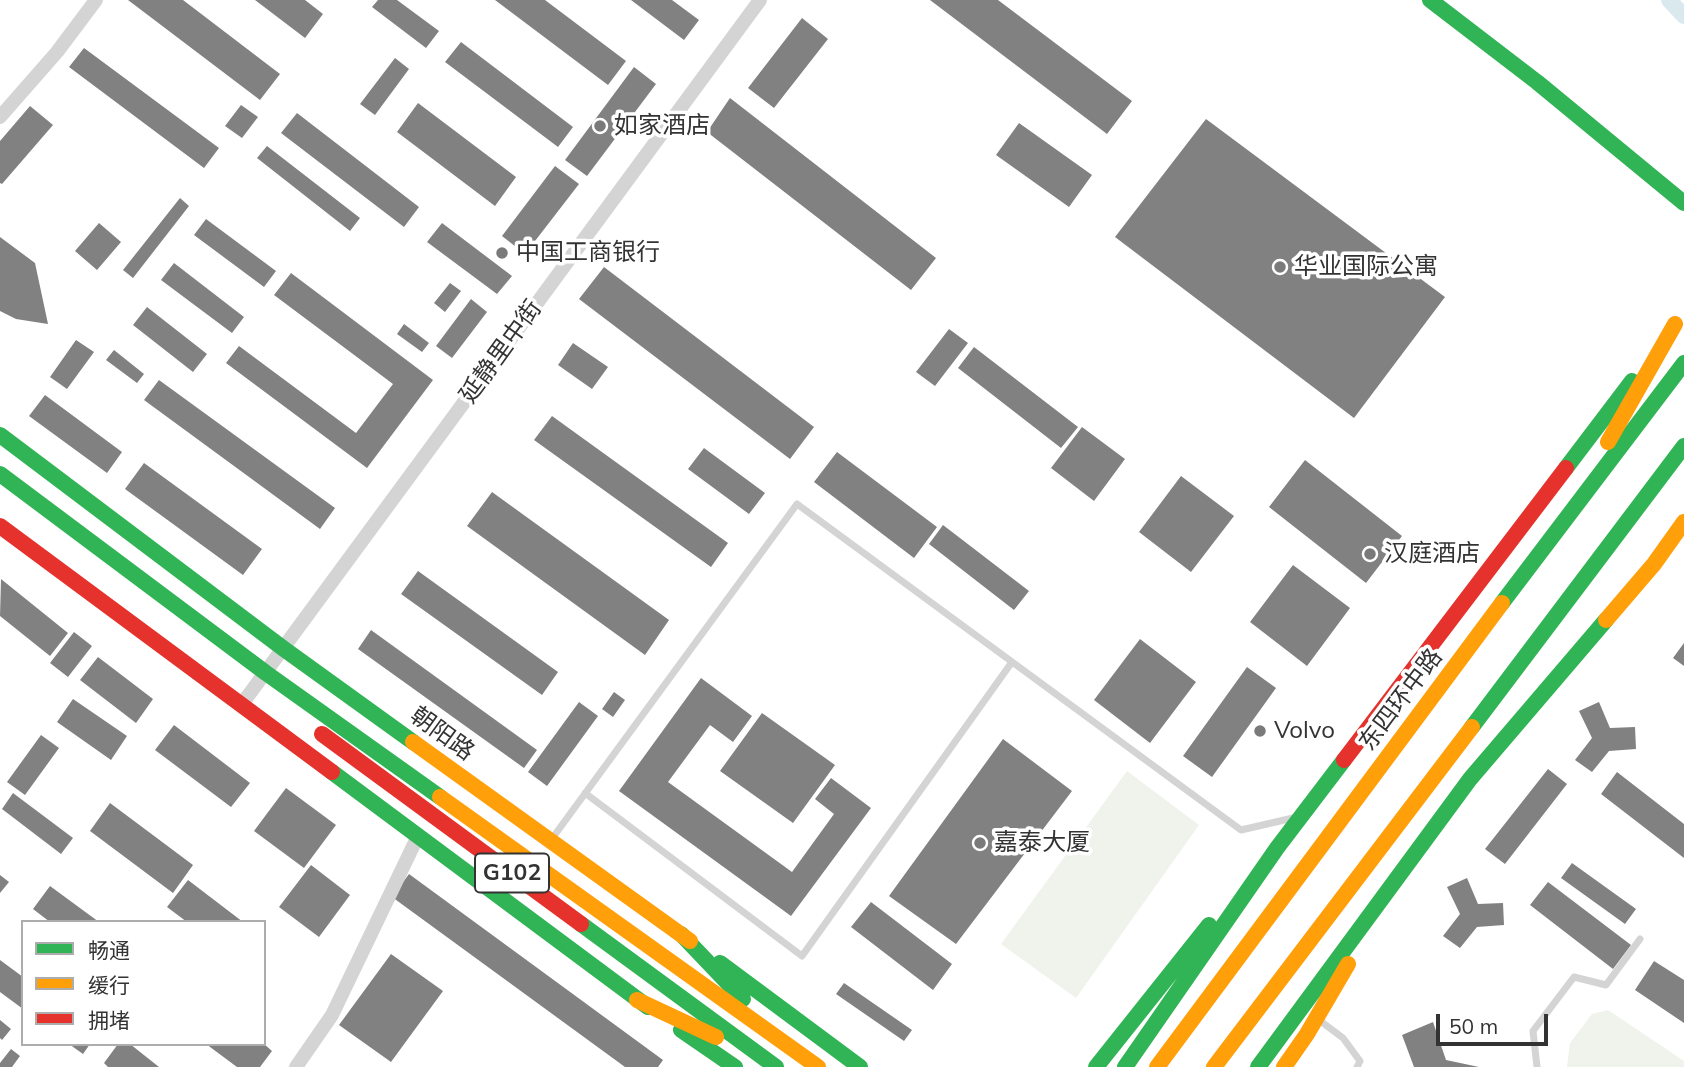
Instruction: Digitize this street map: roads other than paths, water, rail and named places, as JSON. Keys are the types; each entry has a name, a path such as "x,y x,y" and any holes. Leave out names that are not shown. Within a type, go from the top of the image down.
{"main road":[{"path":"1430,0 1537,82 1684,203"},
{"name":"东四环中路","path":"1125,1067 1277,848 1684,309"},
{"path":"1563,521 1675,324"},
{"name":"东四环中路","path":"1159,1065 1563,521 1684,363"},
{"name":"朝阳路","path":"0,435 284,649 681,934 860,1067"},
{"path":"1214,1067 1684,446"},
{"path":"1605,549 1684,470"},
{"name":"G102","path":"0,474 261,679 289,709"},
{"name":"G102","path":"0,494 818,1067"},
{"path":"1258,1067 1471,779 1654,564 1684,522"},
{"path":"0,526 637,1000 735,1067"},
{"name":"G102","path":"311,725 772,1064"},
{"name":"东四环中路","path":"1096,1067 1225,905 1277,848"},
{"path":"1284,1067 1411,859"},
{"path":"681,934 782,1041"},
{"path":"637,1000 772,1064"}],"street":[{"path":"0,117 57,52 96,0"},
{"name":"延静里中街","path":"242,704 760,0"},
{"path":"296,1067 332,1015 418,836"}],"lane":[{"path":"550,840 797,504 1241,830 1301,816"},
{"path":"585,793 802,956 1012,662"},
{"path":"1537,1067 1532,1031 1574,977 1606,985 1640,939"},
{"path":"1316,1017 1343,1038 1360,1061 1357,1067"}],"waterway":[{"path":"1669,0 1684,16"}],"place":[{"name":"如家酒店","path":"600,126"},
{"name":"中国工商银行","path":"502,253"},
{"name":"华业国际公寓","path":"1280,267"},
{"name":"汉庭酒店","path":"1370,554"},
{"name":"Volvo","path":"1260,731"},
{"name":"嘉泰大厦","path":"980,843"}]}
